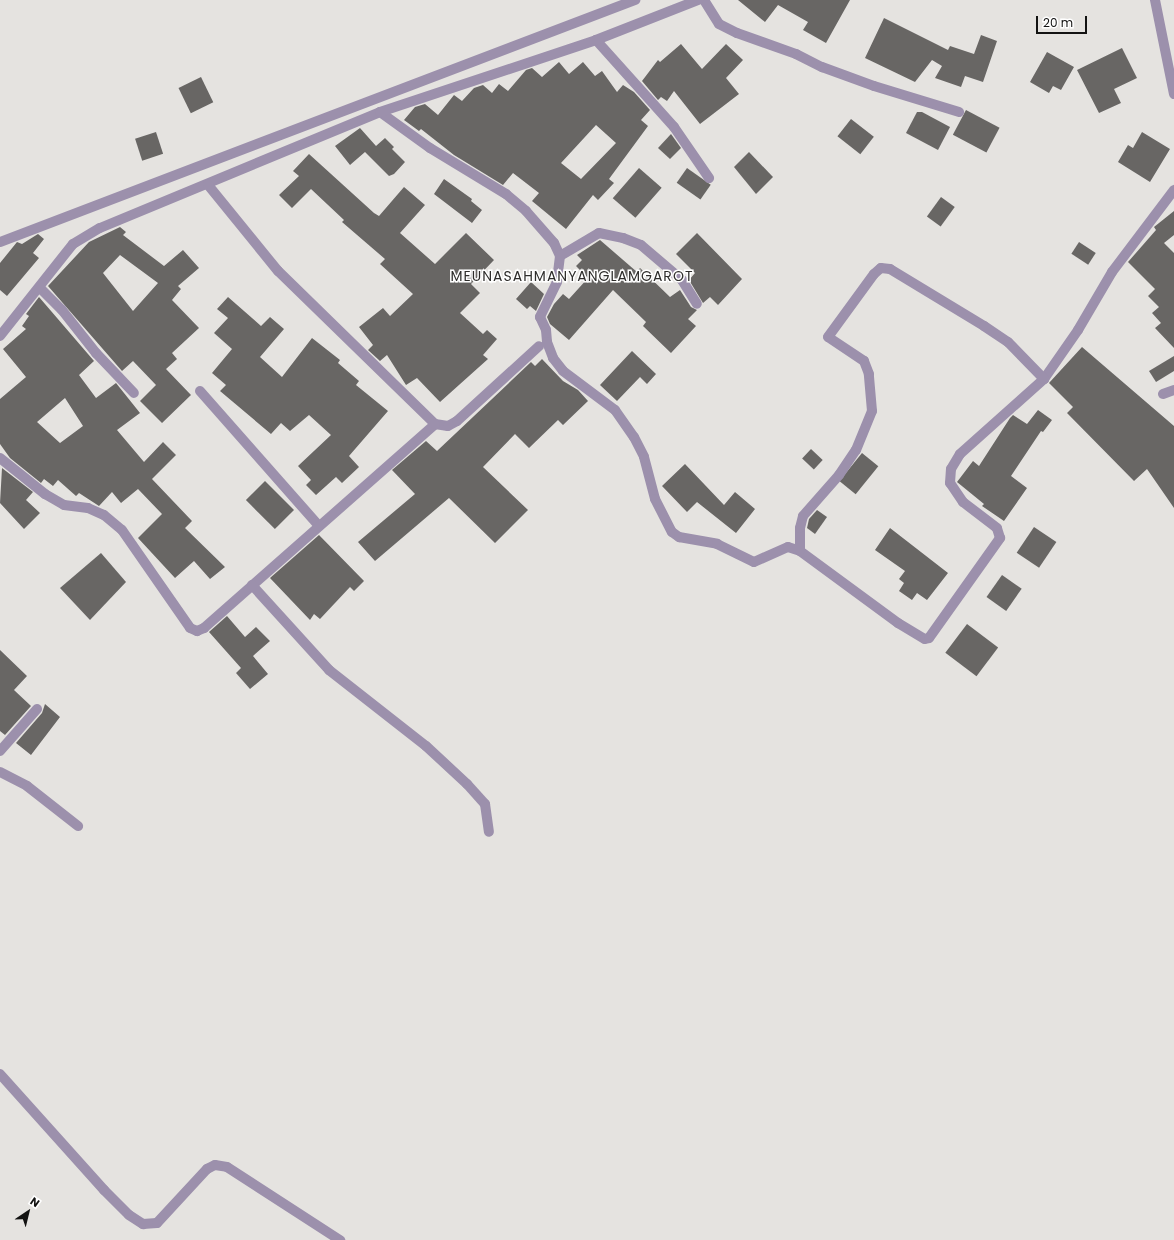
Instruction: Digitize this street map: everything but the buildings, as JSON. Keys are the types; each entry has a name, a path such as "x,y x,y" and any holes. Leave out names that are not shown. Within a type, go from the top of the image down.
{"street":[{"path":"0,242 635,0"},
{"path":"0,336 78,240 127,216 208,185 380,112 596,40 698,0"},
{"path":"704,0 719,24 737,33 796,54 822,67 874,86 959,112"},
{"path":"1155,0 1174,94"},
{"path":"596,40 674,127 710,178"},
{"path":"380,112 430,148 487,181 516,202 554,243 560,256 557,282 540,317 546,330 547,342 554,358 563,371 615,410 634,437 644,457 656,499 672,532 679,537 717,544 754,562 788,548 800,551 919,638 929,638 1000,538 997,528 976,514 955,493 950,483 951,469 960,454 1044,379 1078,330 1112,272 1174,190"},
{"path":"208,185 278,271 435,424 448,426 457,421 539,346"},
{"path":"560,256 598,232 623,238 641,245 682,280 697,304"},
{"path":"800,551 800,528 804,516 839,475 856,450 872,411 869,374 864,361 828,337 874,274 881,268 890,269 1008,342 1044,379"},
{"path":"40,288 62,310 96,353 134,393"},
{"path":"1163,394 1174,390"},
{"path":"200,391 318,525"},
{"path":"0,458 45,494 64,505 88,508 104,515 122,530 192,630 197,631 204,628 318,525 435,424"},
{"path":"252,584 329,670 426,746 467,784 485,804 489,832"},
{"path":"0,751 37,710"},
{"path":"0,772 27,786 78,826"},
{"path":"0,1074 104,1190 128,1215 143,1224 157,1223 207,1169 216,1165 227,1167 340,1240"}],"district":[{"name":"MEUNASAHMANYANGLAMGAROT","path":"572,276"}]}
